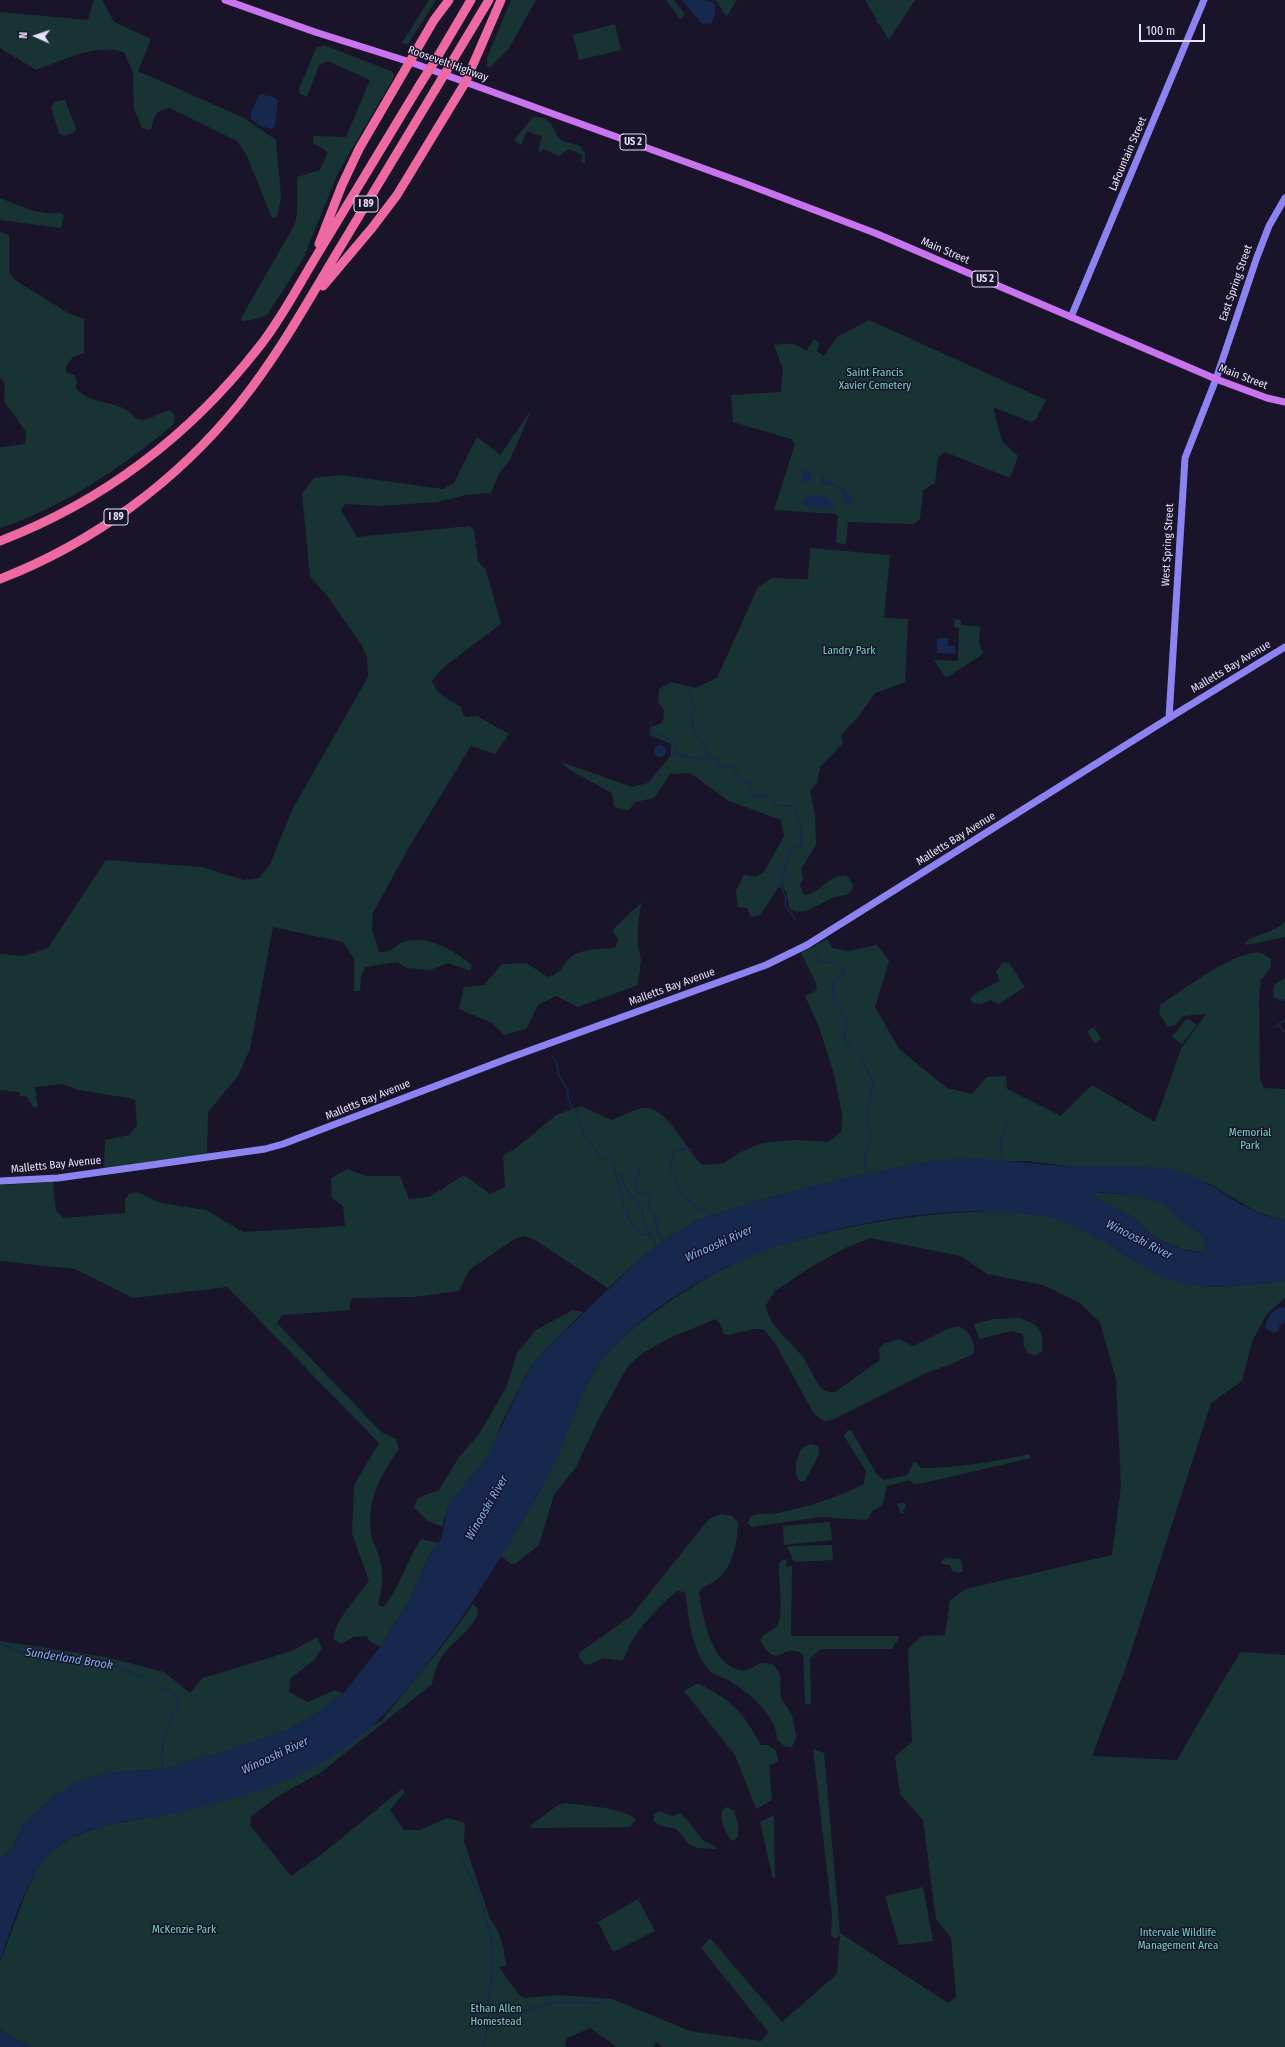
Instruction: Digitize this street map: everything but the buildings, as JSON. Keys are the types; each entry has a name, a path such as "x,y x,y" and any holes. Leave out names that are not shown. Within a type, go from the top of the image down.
{"highway":[{"path":"308,270 350,167 434,20 449,0"},
{"name":"I 89","path":"0,541 39,525 93,496 129,473 181,432 223,389 260,346 294,295 471,0"},
{"name":"I 89","path":"0,579 52,556 125,512 173,474 216,431 240,404 263,373 298,318 489,0"},
{"path":"298,318 330,276 385,212 465,83 501,0"}],"main road":[{"name":"Roosevelt Highway","path":"226,0 315,32 410,62 465,83 661,152"},
{"name":"Main Street","path":"661,152 875,233 1216,379 1261,396 1285,402"}],"street":[{"name":"LaFountain Street","path":"1071,316 1204,0"},
{"name":"East Spring Street","path":"1216,379 1257,257 1269,226 1285,198"},
{"name":"West Spring Street","path":"1169,718 1184,463 1216,379"},
{"name":"Malletts Bay Avenue","path":"0,1181 58,1178 265,1149 283,1144 509,1058 766,965 807,945 1285,647"}],"green space":[{"path":"94,0 102,0 114,22 151,39 138,71 244,118 276,140 281,197 277,217 272,218 246,154 237,141 170,108 156,114 151,130 142,128 134,109 133,73 124,52 113,50 91,51 36,70 0,48 0,12 88,20"},
{"path":"429,0 436,0 408,44 402,43"},
{"path":"511,0 536,0 509,48 490,68 487,66 487,58"},
{"path":"666,0 674,0 684,13 684,16 680,19"},
{"path":"715,0 737,0 727,16"},
{"path":"865,0 915,0 889,40 879,24 876,22 877,20"},
{"path":"615,24 621,50 579,60 573,35"},
{"path":"324,45 393,72 394,77 338,173 303,259 267,315 252,320 242,321 241,318 295,224 297,213 297,177 320,170 328,152 313,143 313,136 346,137 370,80 328,61 319,65 307,97 300,94 299,89 316,48"},
{"path":"65,100 76,128 75,132 64,136 59,133 51,108 54,102"},
{"path":"533,117 541,117 546,119 559,138 565,142 581,147 585,154 585,163 581,162 583,155 569,149 559,156 543,149 542,152 538,151 542,137 527,131 521,145 514,140"},
{"path":"0,198 38,212 60,212 64,215 61,228 0,220"},
{"path":"0,232 9,235 9,272 15,280 68,313 84,319 84,353 73,357 66,366 66,372 75,375 77,381 76,388 81,393 93,399 125,409 137,419 141,420 150,418 170,410 175,416 174,424 155,440 92,484 23,520 0,528 0,447 25,444 26,432 4,401 5,383 0,378"},
{"name":"Saint Francis Xavier Cemetery","path":"869,320 1046,400 1036,419 1031,422 993,407 1002,441 1018,456 1010,478 945,452 938,457 935,483 923,490 920,519 914,524 848,522 846,544 836,543 838,517 836,514 774,510 795,444 791,439 733,422 731,395 781,392 783,369 774,345 791,344 806,351 814,339 820,343 817,351 824,356 837,337"},
{"path":"532,409 510,460 499,473 491,493 466,495 437,502 380,506 345,504 341,510 357,537 470,526 474,530 478,561 486,570 501,624 444,667 432,681 440,694 461,707 463,715 467,717 477,716 509,734 495,754 471,746 408,849 373,913 372,929 379,952 392,950 403,942 407,941 425,941 442,946 458,955 472,965 470,971 448,963 430,970 407,968 397,962 365,967 361,976 360,991 354,991 354,959 343,942 273,927 250,1049 238,1076 208,1112 207,1154 104,1170 105,1140 129,1135 137,1125 135,1099 78,1090 63,1084 35,1087 38,1106 34,1108 27,1097 20,1096 19,1092 0,1090 0,954 24,956 48,948 106,860 202,867 244,880 259,878 270,864 293,808 368,677 367,657 361,644 328,597 310,576 302,494 314,478 341,475 443,489 454,483 477,437 500,455"},
{"name":"Landry Park","path":"810,548 890,555 884,618 908,619 905,682 875,693 859,716 841,735 843,743 820,767 817,783 810,791 815,815 816,845 801,869 803,879 800,885 804,895 816,891 830,880 841,876 847,876 853,885 852,890 846,895 834,897 807,911 797,912 790,909 786,892 783,887 778,888 760,915 751,917 747,908 738,907 736,891 744,875 756,877 764,872 784,836 781,820 729,801 690,773 670,774 654,798 635,802 629,810 614,807 612,793 570,770 561,762 632,787 648,783 671,755 671,744 650,735 650,728 663,722 664,710 658,702 659,689 671,682 695,688 717,678 758,587 772,578 808,579"},
{"path":"955,619 961,620 961,625 980,627 979,643 983,654 946,678 934,660 958,661 959,628 954,627"},
{"path":"641,903 638,926 638,946 641,960 638,985 578,1007 556,996 538,1005 526,1029 504,1035 492,1023 459,1009 464,987 484,985 502,964 526,963 548,977 561,970 567,961 574,955 594,949 615,948 618,940 613,931 617,925"},
{"path":"1285,922 1285,937 1246,945 1245,942 1250,939 1276,928"},
{"name":"Memorial Park","path":"827,939 832,948 847,951 877,945 889,961 875,1007 899,1049 947,1088 972,1094 987,1077 1006,1076 1007,1089 1061,1116 1092,1085 1155,1122 1181,1049 1206,1014 1184,1016 1175,1025 1168,1027 1159,1013 1160,1005 1209,972 1238,957 1251,953 1261,953 1265,955 1271,959 1271,967 1261,980 1259,997 1260,1079 1264,1088 1285,1089 1285,1219 1276,1218 1257,1212 1208,1183 1027,1161 933,1161 850,1177 767,1198 698,1220 669,1237 639,1260 608,1288 535,1240 524,1236 516,1238 469,1270 459,1291 413,1297 351,1298 350,1310 282,1315 277,1323 381,1432 396,1439 399,1449 386,1468 376,1488 371,1510 371,1534 382,1568 382,1585 378,1605 383,1607 389,1600 421,1539 438,1543 431,1552 409,1601 380,1647 371,1642 366,1636 354,1637 341,1644 334,1640 337,1626 353,1601 369,1581 352,1533 354,1485 379,1443 227,1287 133,1298 75,1269 0,1261 0,1185 53,1182 56,1211 63,1218 125,1213 125,1199 129,1194 137,1192 161,1203 206,1210 243,1232 345,1226 343,1206 332,1198 331,1178 347,1169 366,1176 400,1176 409,1199 429,1197 464,1175 490,1194 505,1187 503,1156 519,1146 556,1115 581,1106 611,1120 631,1111 643,1108 652,1109 668,1121 702,1165 724,1163 743,1151 762,1143 795,1140 828,1142 841,1132 842,1114 834,1074 819,1027 805,996 817,990 816,983 801,953"},
{"path":"1003,962 1009,963 1025,987 999,1004 991,1000 981,1004 972,1003 970,998 981,990 1000,981 996,972"},
{"path":"1285,978 1285,999 1273,997 1274,985"},
{"path":"1187,1018 1197,1025 1182,1044 1172,1037"},
{"path":"1094,1027 1101,1039 1094,1043 1087,1031"},
{"path":"1091,1192 1138,1196 1156,1200 1164,1204 1180,1219 1203,1236 1205,1252 1188,1250 1166,1243 1152,1234 1131,1216 1100,1200"},
{"path":"994,1211 1035,1214 1065,1221 1089,1233 1147,1268 1178,1281 1194,1285 1216,1287 1240,1286 1285,1281 1285,1298 1266,1315 1252,1342 1242,1381 1211,1403 1126,1667 1092,1756 1177,1760 1241,1652 1285,1655 1285,2047 663,2047 656,2042 653,2047 617,2047 590,2028 567,2038 565,2044 567,2047 31,2047 12,2038 0,2029 0,1962 26,1893 37,1869 50,1852 70,1838 102,1826 175,1813 229,1799 381,1721 444,1644 473,1604 478,1609 474,1621 443,1655 436,1669 432,1684 320,1773 280,1795 251,1816 250,1825 291,1876 322,1854 403,1788 404,1793 390,1810 404,1830 420,1830 447,1818 465,1823 464,1841 490,1919 497,1929 503,1947 506,1966 499,1967 520,1996 525,1998 556,1995 612,1999 690,2031 761,2041 769,2033 701,1948 710,1938 782,2022 837,1974 840,1935 835,1939 831,1935 832,1914 813,1749 824,1753 840,1933 948,2003 956,1997 951,1938 936,1919 923,1820 900,1794 895,1756 912,1742 908,1649 922,1636 945,1635 950,1600 966,1589 1112,1555 1121,1486 1116,1379 1100,1322 1080,1303 1043,1285 987,1274 961,1256 870,1238 845,1248 811,1267 775,1291 766,1305 771,1320 781,1334 799,1352 821,1388 829,1392 835,1392 880,1360 879,1349 884,1344 899,1339 913,1346 947,1329 959,1326 969,1334 973,1341 973,1354 949,1365 926,1373 832,1420 824,1421 814,1414 775,1343 763,1329 755,1329 727,1335 724,1334 719,1322 715,1319 672,1337 644,1352 628,1366 599,1418 576,1467 554,1495 539,1545 515,1564 511,1564 501,1556 548,1474 560,1449 581,1396 603,1359 622,1338 672,1300 700,1282 745,1258 802,1239 883,1221 939,1214"},
{"path":"573,1310 583,1312 541,1354 529,1369 502,1422 493,1448 486,1460 448,1508 442,1527 428,1521 414,1508 418,1498 439,1490 459,1457 479,1434 507,1386 517,1353 536,1330"},
{"path":"1020,1318 1032,1323 1041,1333 1042,1351 1037,1355 1029,1354 1024,1346 1023,1334 1011,1331 979,1339 974,1324 994,1319"},
{"path":"851,1430 876,1473 883,1480 908,1475 913,1462 916,1462 921,1468 935,1468 1002,1460 1029,1454 1031,1458 924,1483 914,1484 909,1480 887,1486 883,1504 873,1510 868,1519 864,1520 821,1517 751,1527 748,1523 750,1517 753,1515 777,1513 811,1505 833,1498 864,1484 866,1471 844,1436 847,1431"},
{"path":"810,1444 818,1446 819,1454 805,1481 799,1481 796,1472 797,1461 801,1449"},
{"path":"897,1504 905,1504 906,1507 903,1510 904,1513 901,1514"},
{"path":"721,1514 732,1516 738,1522 737,1536 734,1552 724,1573 699,1592 706,1626 710,1638 722,1660 730,1666 744,1670 763,1663 773,1664 780,1674 781,1698 792,1715 796,1737 792,1747 784,1746 777,1739 776,1730 772,1721 767,1713 752,1697 728,1680 715,1675 703,1662 698,1653 692,1633 685,1592 678,1591 664,1602 652,1615 630,1644 622,1661 603,1658 589,1665 584,1663 579,1657 579,1653 631,1616 709,1519"},
{"path":"830,1522 832,1540 784,1545 783,1526"},
{"path":"832,1545 833,1560 796,1562 793,1560 787,1547 792,1546"},
{"path":"785,1559 787,1561 785,1567 792,1566 791,1636 899,1636 898,1640 891,1649 821,1649 810,1658 811,1702 809,1705 805,1703 803,1654 796,1651 790,1651 776,1656 772,1655 766,1650 760,1640 764,1635 777,1626 780,1618 781,1602 779,1564"},
{"path":"943,1559 961,1559 963,1571 958,1573 952,1571 950,1565 941,1564"},
{"path":"317,1637 322,1648 314,1660 290,1679 289,1692 308,1702 335,1690 343,1694 316,1714 287,1730 227,1751 163,1769 107,1773 55,1795 24,1824 12,1848 6,1855 0,1857 0,1641 106,1657 164,1672 190,1693 203,1678 292,1651"},
{"path":"698,1683 728,1701 748,1723 761,1745 767,1745 776,1750 778,1761 769,1766 772,1800 756,1809 735,1755 684,1691"},
{"path":"565,1803 614,1810 631,1816 636,1820 630,1827 533,1828 530,1826 558,1805"},
{"path":"727,1807 734,1811 738,1824 738,1837 732,1841 722,1823 722,1810"},
{"path":"659,1811 672,1816 680,1813 703,1840 717,1848 698,1848 690,1845 676,1829 659,1825 654,1821 654,1814"},
{"path":"774,1815 775,1877 773,1879 760,1822"},
{"path":"923,1887 933,1941 899,1945 885,1896"},
{"path":"638,1899 655,1931 613,1952 598,1922"}],"water":[{"path":"682,0 705,0 715,4 715,15 711,24 701,23"},
{"path":"260,94 273,97 278,101 275,126 271,129 258,125 251,119 251,113"},
{"path":"803,470 808,470 811,472 811,483 801,481"},
{"path":"821,475 823,475 824,479 845,490 852,497 854,502 852,505 845,502 843,492 839,487 821,483"},
{"path":"811,495 825,496 834,505 833,509 806,507 802,505 804,499"},
{"path":"937,638 948,638 948,646 955,646 955,654 937,653"},
{"path":"658,745 662,745 666,751 662,757 658,757 654,753 654,749"},
{"name":"Winooski River","path":"972,1158 1063,1166 1139,1166 1184,1173 1197,1178 1259,1213 1285,1219 1285,1281 1223,1286 1192,1285 1177,1282 1148,1269 1095,1237 1068,1223 1041,1215 990,1211 928,1214 865,1223 776,1247 730,1265 682,1292 660,1307 620,1340 604,1358 588,1382 560,1450 545,1481 491,1572 468,1608 430,1661 396,1702 374,1724 351,1744 325,1761 271,1786 234,1798 177,1813 95,1828 65,1841 52,1851 36,1872 21,1903 0,1962 0,1857 6,1855 12,1848 24,1824 55,1795 79,1781 107,1773 163,1769 227,1751 287,1730 316,1714 343,1694 380,1647 409,1601 431,1552 441,1539 448,1508 456,1494 486,1459 529,1369 541,1354 639,1260 669,1237 698,1220 767,1198 850,1177 933,1161","holes":["1092,1193 1118,1193 1139,1196 1164,1204 1179,1219 1203,1236 1205,1252 1181,1249 1158,1239 1143,1228 1132,1217 1106,1203"]},
{"path":"1283,1307 1285,1308 1285,1322 1280,1325 1277,1332 1271,1332 1265,1327 1267,1320 1273,1311"},
{"path":"0,2029 12,2038 31,2047 0,2047"}],"waterway":[{"path":"686,688 690,692 695,708 692,714 694,733 704,743 709,758"},
{"path":"650,723 655,734 659,734 675,743 677,751 682,755 701,759 713,757 717,759 719,765 733,768 742,781 750,782 753,786 750,789 751,794 756,798 763,796 769,797 777,806 793,806 802,833 800,837 801,844 790,851 787,863 784,866 782,889 786,898 785,905 795,919"},
{"path":"673,754 688,757"},
{"path":"773,866 783,875"},
{"path":"817,954 819,961 829,962 844,971 843,975 835,981 833,994 836,1003 840,1004 844,1017 848,1020 848,1025 845,1030 847,1042 850,1047 858,1051 872,1081 872,1090 867,1117 871,1138 864,1161 866,1170 870,1175"},
{"path":"1279,1000 1285,1000"},
{"path":"1273,1028 1285,1020"},
{"path":"1278,1024 1284,1032"},
{"path":"552,1056 556,1061 559,1076 568,1090 568,1099 572,1107 576,1110 584,1135 589,1139 590,1143 601,1157 610,1159 614,1164 616,1177 622,1191 623,1204 628,1212 627,1216 640,1234 652,1237 657,1248"},
{"path":"1002,1161 1000,1142 1005,1127 1011,1119"},
{"path":"692,1150 684,1148 674,1152 670,1169 683,1196 701,1210 712,1214 713,1217"},
{"path":"641,1165 636,1183 638,1193 644,1193 652,1198 649,1202 649,1210 653,1212 657,1223 656,1229 664,1242"},
{"path":"615,1171 622,1176 627,1190 642,1209 644,1224 652,1237"},
{"name":"Sunderland Brook","path":"0,1644 25,1654 81,1659 104,1666 117,1667 145,1677 152,1683 174,1693 178,1698 178,1704 166,1732 162,1751 162,1770"},
{"path":"461,1857 480,1898 491,1938 492,1970 488,2007 489,2023 483,2047"},
{"path":"489,2023 541,2005 559,2002 600,2003"}],"park label":[{"name":"McKenzie Park","path":"184,1930"},
{"name":"Intervale Wildlife Management Area","path":"1178,1939"},
{"name":"Ethan Allen Homestead","path":"496,2015"}]}
